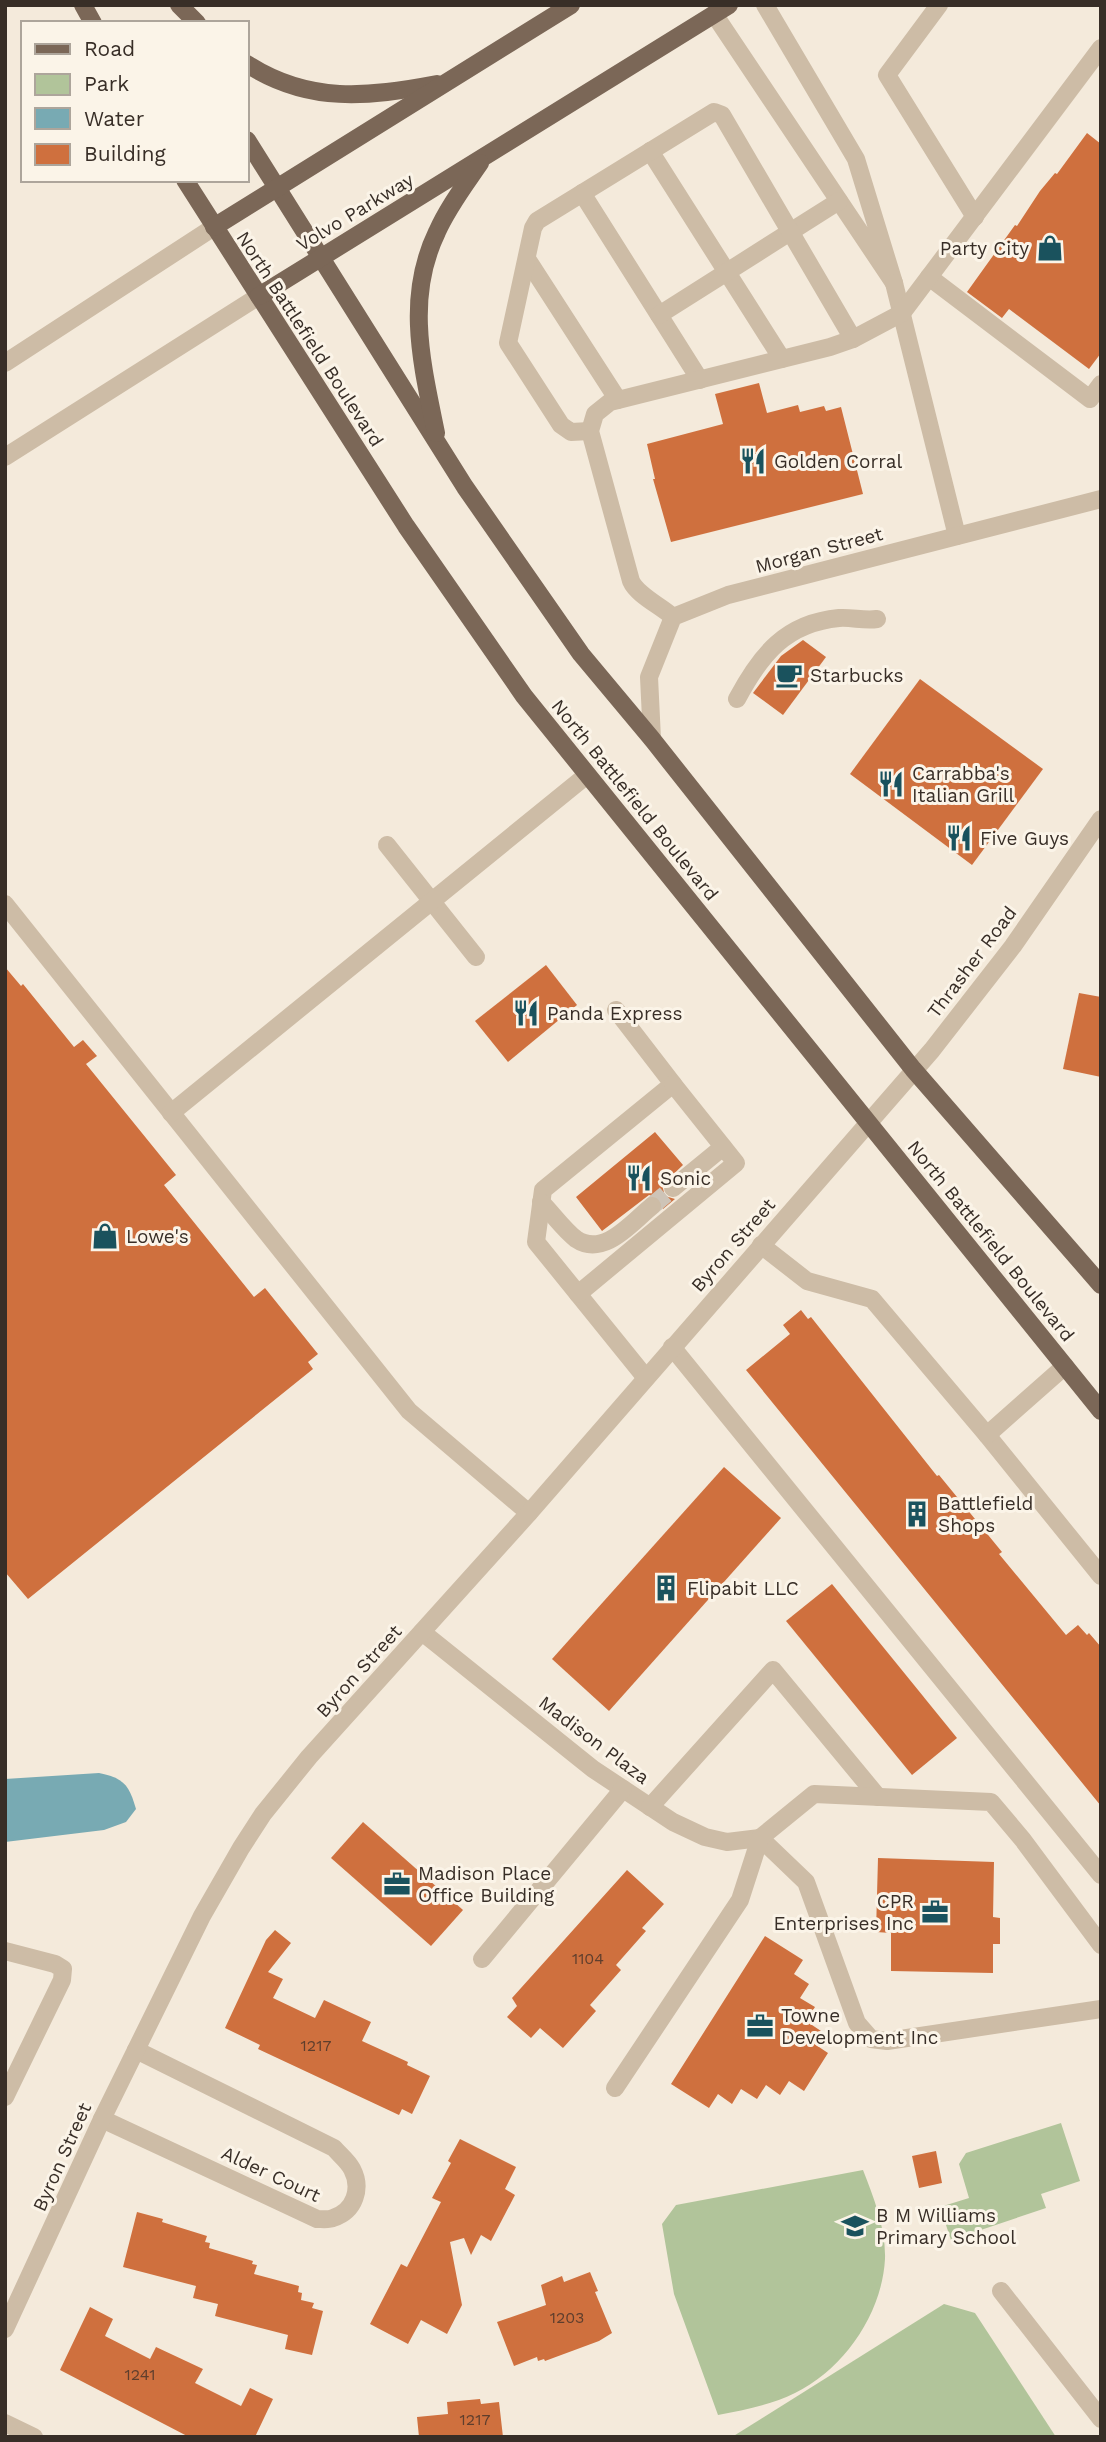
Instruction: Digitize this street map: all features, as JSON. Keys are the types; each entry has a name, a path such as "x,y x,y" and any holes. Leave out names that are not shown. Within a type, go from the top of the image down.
{"main road":[{"path":"83,5 92,21"},
{"path":"169,5 178,21"},
{"path":"179,5 195,21"},
{"path":"214,227 571,5"},
{"name":"Volvo Parkway","path":"259,296 722,10"},
{"path":"248,65 260,73 324,93 370,95 447,82"},
{"path":"248,142 451,465 581,654 652,739 913,1069 1101,1285"},
{"path":"438,443 420,352 417,319 421,275 437,231 484,157"},
{"name":"North Battlefield Boulevard","path":"186,182 406,526 524,696 1101,1411"}],"street":[{"path":"765,5 856,159 894,283 957,536"},
{"path":"939,5 887,75 975,217"},
{"path":"722,10 839,201 894,283"},
{"path":"652,739 649,677 673,617 659,604 634,589 590,432 595,414 610,402 853,339 902,313 1101,48"},
{"path":"590,432 571,432 561,425 508,343 533,228 537,221 707,115 719,113 853,339"},
{"path":"650,151 782,359"},
{"path":"582,193 700,380"},
{"path":"659,315 839,201"},
{"path":"5,363 214,227"},
{"path":"527,259 618,400"},
{"path":"929,277 1090,399 1101,384"},
{"name":"Volvo Parkway","path":"5,457 259,296"},
{"name":"Morgan Street","path":"673,617 728,596 1101,499"},
{"path":"737,699 746,681 778,640 793,630 831,619 877,619"},
{"path":"172,1113 587,775"},
{"name":"Thrasher Road","path":"867,1123 932,1050 1013,946 1101,819"},
{"path":"387,845 476,957"},
{"path":"5,904 409,1410 529,1513"},
{"path":"578,1294 736,1163 616,1010"},
{"path":"646,1378 536,1242 543,1189 673,1084"},
{"name":"Byron Street","path":"5,2329 102,2119 202,1916 263,1814 309,1758 529,1513 867,1123"},
{"path":"673,1188 723,1147"},
{"path":"541,1202 578,1240 590,1244 602,1244 613,1238 652,1206"},
{"path":"761,1245 807,1281 872,1299 1101,1576"},
{"path":"672,1348 1101,1875"},
{"path":"987,1435 1065,1366"},
{"name":"Madison Plaza","path":"422,1632 555,1740 673,1822 705,1838 727,1842 760,1838"},
{"path":"650,1807 773,1670 878,1797"},
{"path":"482,1959 623,1789"},
{"path":"615,2088 740,1900 760,1838 814,1794 991,1802 1023,1840 1101,1945"},
{"path":"760,1838 806,1882 858,2023 871,2039 887,2041 1101,2009"},
{"path":"5,1951 55,1964 63,1969 62,1980 5,2097"},
{"name":"Alder Court","path":"102,2119 317,2219 333,2218 346,2210 356,2198 357,2181 351,2166 334,2148 136,2050"},
{"path":"1001,2291 1101,2419"},
{"path":"5,2423 34,2437"}],"green space":[{"path":"1061,2123 1080,2181 1041,2194 1046,2208 951,2240 940,2207 969,2198 959,2164 966,2153"},
{"path":"863,2170 881,2225 885,2259 877,2300 857,2338 829,2370 795,2393 767,2404 718,2415 674,2294 662,2224 676,2205"},
{"path":"944,2304 975,2313 1056,2437 732,2437"}],"water":[{"path":"99,1773 120,1780 128,1788 136,1809 126,1822 104,1830 5,1842 5,1779"}],"building":[{"name":"Party City","path":"1087,133 1101,144 1101,353 1089,369 1009,309 1002,318 967,292 1040,191 1055,173 1057,174"},
{"name":"Golden Corral","path":"759,383 767,413 798,405 800,412 824,406 826,411 841,407 863,494 671,542 653,479 647,444 723,424 715,394"},
{"name":"Starbucks","path":"803,640 826,657 783,715 753,693 781,656"},
{"path":"920,679 1043,769 972,865 850,774"},
{"name":"Panda Express","path":"546,965 577,1005 508,1062 475,1021"},
{"name":"Lowe's","path":"5,967 21,986 23,984 74,1047 83,1040 97,1056 86,1064 176,1175 164,1185 254,1297 265,1288 318,1354 308,1362 313,1369 28,1599 5,1572"},
{"path":"1079,993 1101,997 1101,1077 1063,1069"},
{"name":"Sonic","path":"655,1132 683,1165 662,1185 665,1196 675,1199 663,1209 660,1198 649,1195 602,1231 576,1197"},
{"name":"Battlefield Shops","path":"801,1310 808,1319 811,1317 1066,1635 1078,1625 1101,1647 1101,1806 746,1370 790,1334 783,1325"},
{"name":"Flipabit LLC","path":"724,1467 781,1518 609,1711 552,1659"},
{"path":"832,1584 957,1738 912,1775 786,1621"},
{"name":"Madison Place Office Building","path":"363,1822 463,1910 431,1946 331,1858"},
{"name":"CPR Enterprises Inc","path":"878,1858 994,1862 993,1917 1000,1918 1000,1944 993,1944 993,1973 891,1971 891,1933 876,1932"},
{"path":"627,1870 664,1904 642,1928 646,1931 616,1965 621,1970 590,2005 596,2011 563,2048 540,2028 531,2038 507,2017 517,2006 512,1998"},
{"path":"275,1930 291,1943 268,1972 283,1979 273,1998 315,2018 324,2000 371,2022 362,2041 408,2062 407,2065 430,2076 412,2114 402,2109 399,2115 258,2049 260,2045 225,2028 266,1940"},
{"name":"Towne Development Inc","path":"765,1936 803,1960 794,1974 809,1984 800,1998 815,2007 806,2021 821,2031 813,2043 828,2053 804,2091 789,2081 780,2095 766,2085 757,2099 741,2089 732,2104 718,2094 709,2108 671,2084"},
{"path":"460,2139 516,2167 505,2189 515,2195 491,2241 481,2235 471,2255 464,2238 450,2242 462,2305 447,2334 421,2320 408,2344 370,2324 401,2264 407,2267 441,2202 432,2198 451,2163 448,2161"},
{"path":"936,2151 942,2183 919,2188 912,2156"},
{"path":"137,2212 207,2236 205,2242 210,2243 209,2248 253,2261 252,2264 257,2265 254,2274 299,2286 301,2300 314,2303 312,2308 323,2311 312,2355 285,2349 288,2335 215,2316 218,2304 193,2298 196,2286 123,2267"},
{"path":"590,2272 612,2333 599,2341 545,2361 538,2361 537,2357 514,2366 497,2322 546,2305 541,2285 562,2276 564,2282"},
{"path":"90,2307 113,2319 105,2336 150,2359 156,2347 203,2369 195,2383 241,2406 250,2388 273,2399 255,2437 189,2437 60,2370"},
{"path":"480,2399 481,2404 499,2402 503,2437 419,2437 417,2417 448,2414 447,2402"}],"tunnel":[{"path":"652,1206 673,1188"}],"place":[{"name":"Party City","path":"1050,248"},
{"name":"Golden Corral","path":"753,461"},
{"name":"Starbucks","path":"789,675"},
{"name":"Carrabba's Italian Grill","path":"891,784"},
{"name":"Five Guys","path":"959,838"},
{"name":"Panda Express","path":"526,1013"},
{"name":"Sonic","path":"639,1178"},
{"name":"Lowe's","path":"105,1236"},
{"name":"Battlefield Shops","path":"917,1514"},
{"name":"Flipabit LLC","path":"666,1588"},
{"name":"Madison Place Office Building","path":"397,1884"},
{"name":"CPR Enterprises Inc","path":"935,1912"},
{"name":"Towne Development Inc","path":"760,2026"},
{"name":"B M Williams Primary School","path":"855,2226"}]}
